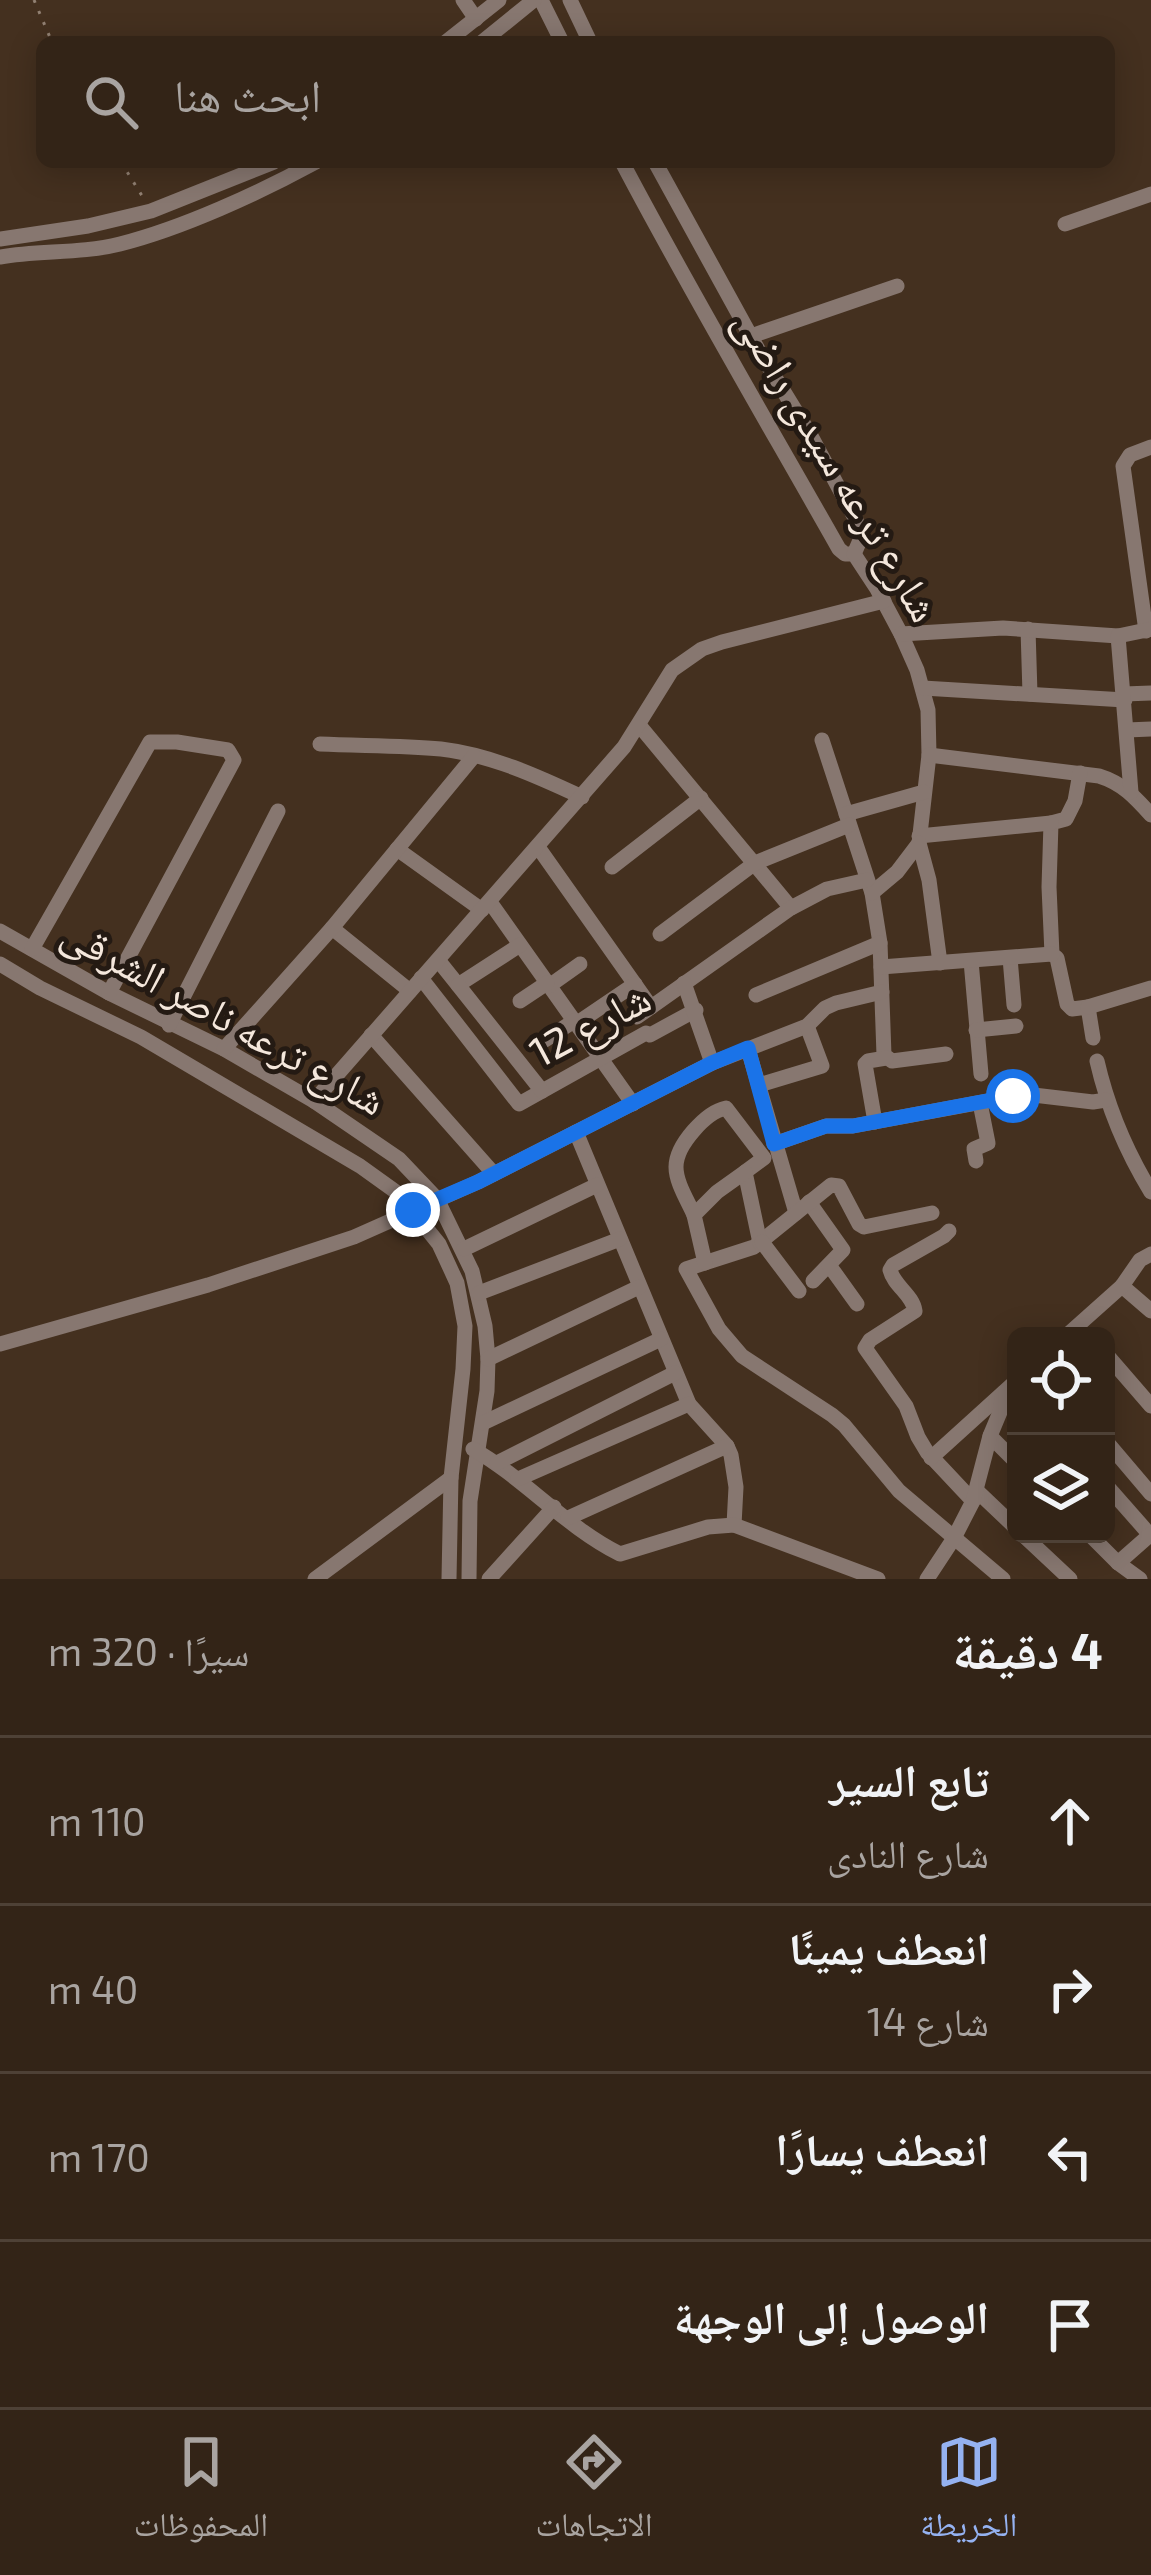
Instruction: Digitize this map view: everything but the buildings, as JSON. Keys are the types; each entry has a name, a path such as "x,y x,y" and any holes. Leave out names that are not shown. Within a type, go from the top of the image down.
{"street":[{"path":"463,0 476,19"},
{"path":"454,36 499,0"},
{"path":"490,36 537,0 558,36"},
{"path":"570,0 587,36"},
{"path":"0,239 151,211 259,168"},
{"path":"0,257 119,244 304,168"},
{"name":"شارع ترعه سيدى راضى","path":"625,168 839,549 854,554 901,634 922,688 930,733 919,840 940,963"},
{"path":"658,168 856,520 861,538 854,554"},
{"path":"1065,224 1151,194"},
{"path":"751,335 897,286"},
{"path":"901,634 1028,629 1118,636 1148,630 1123,466 1130,454 1151,447"},
{"path":"314,1101 624,747 672,670 702,650 748,635 884,601"},
{"path":"1028,629 1030,694"},
{"path":"1118,636 1131,792"},
{"path":"922,688 1124,697 1151,693"},
{"path":"638,725 790,908"},
{"path":"1127,730 1151,729"},
{"path":"822,740 869,886 880,943 886,1058"},
{"path":"32,949 150,742 228,750 234,760 109,993"},
{"path":"320,744 441,749 508,765 582,796"},
{"path":"929,755 1080,772 1115,781 1151,815"},
{"path":"224,1049 332,928 474,756"},
{"path":"538,848 635,984 644,1012 790,908 827,890 869,886 897,872 919,840 1066,819 1080,772"},
{"path":"660,934 755,863 848,819 924,792"},
{"path":"612,867 700,798"},
{"path":"170,1025 278,811"},
{"path":"1051,823 1052,954"},
{"path":"397,849 486,906 520,945 633,1104"},
{"path":"332,928 416,984"},
{"name":"شارع ترعه ناصر الشرقى","path":"0,932 314,1101 399,1159 437,1199 464,1249 479,1293 488,1359 470,1501 469,1579"},
{"path":"756,995 880,943"},
{"path":"458,985 520,945"},
{"path":"881,967 1052,954 1072,1009 1151,988"},
{"path":"1010,958 1013,1005"},
{"path":"438,960 542,1091"},
{"path":"971,961 980,1074"},
{"name":"شارع ترعه ناصر الشرقى","path":"0,964 141,1037 360,1166 399,1194 439,1244 457,1283 465,1326 449,1579"},
{"path":"520,1001 580,964"},
{"path":"684,983 712,1063"},
{"name":"شارع 12","path":"416,984 519,1104 695,1010"},
{"path":"545,1040 635,984"},
{"path":"0,1344 354,1238 494,1174 712,1063 808,1026 825,1008 882,992"},
{"path":"1088,1007 1093,1038"},
{"path":"759,1085 822,1066 808,1026"},
{"path":"976,1030 1016,1026"},
{"path":"371,1035 494,1174"},
{"path":"746,1172 761,1242 806,1286 843,1250 802,1208 774,1144 748,1048"},
{"path":"874,1122 868,1061 946,1054"},
{"path":"1097,1061 1120,1137 1151,1192"},
{"path":"774,1144 826,1126 853,1126 1013,1096 1106,1100"},
{"path":"1013,1096 1017,1116"},
{"path":"976,1161 974,1149 988,1143 980,1102"},
{"path":"694,1215 764,1158 726,1108 691,1136 676,1164 705,1263"},
{"path":"576,1132 689,1404 727,1445 734,1468 734,1526"},
{"path":"464,1249 597,1185"},
{"path":"932,1213 864,1227 839,1186 831,1185 748,1250 686,1269 719,1330 742,1356 844,1425 899,1490 1004,1579"},
{"path":"949,1231 892,1265 891,1276 915,1311 865,1348 906,1406 931,1458 1007,1521"},
{"path":"479,1293 620,1239"},
{"path":"1084,1327 1151,1254"},
{"path":"829,1265 857,1304"},
{"path":"1122,1286 1151,1311"},
{"path":"488,1359 639,1287"},
{"path":"483,1423 661,1340"},
{"path":"1115,1364 1151,1406"},
{"path":"496,1462 675,1373"},
{"path":"931,1458 1007,1390"},
{"path":"927,1579 975,1496 990,1436 1007,1397"},
{"path":"518,1479 689,1404"},
{"path":"990,1436 1007,1453"},
{"path":"456,1439 496,1462 615,1552 625,1554 708,1527 734,1526 878,1579"},
{"path":"568,1518 727,1445"},
{"path":"1115,1452 1151,1494"},
{"path":"315,1579 452,1478"},
{"path":"1115,1495 1151,1535 1118,1563"},
{"path":"489,1579 554,1507"},
{"path":"1032,1543 1070,1579"},
{"path":"1098,1543 1140,1579"}],"path":[{"path":"34,0 49,36"},
{"path":"126,168 151,211"}],"route":[{"path":"413,1210 748,1048 774,1144 826,1126 853,1126 1013,1096"}]}
